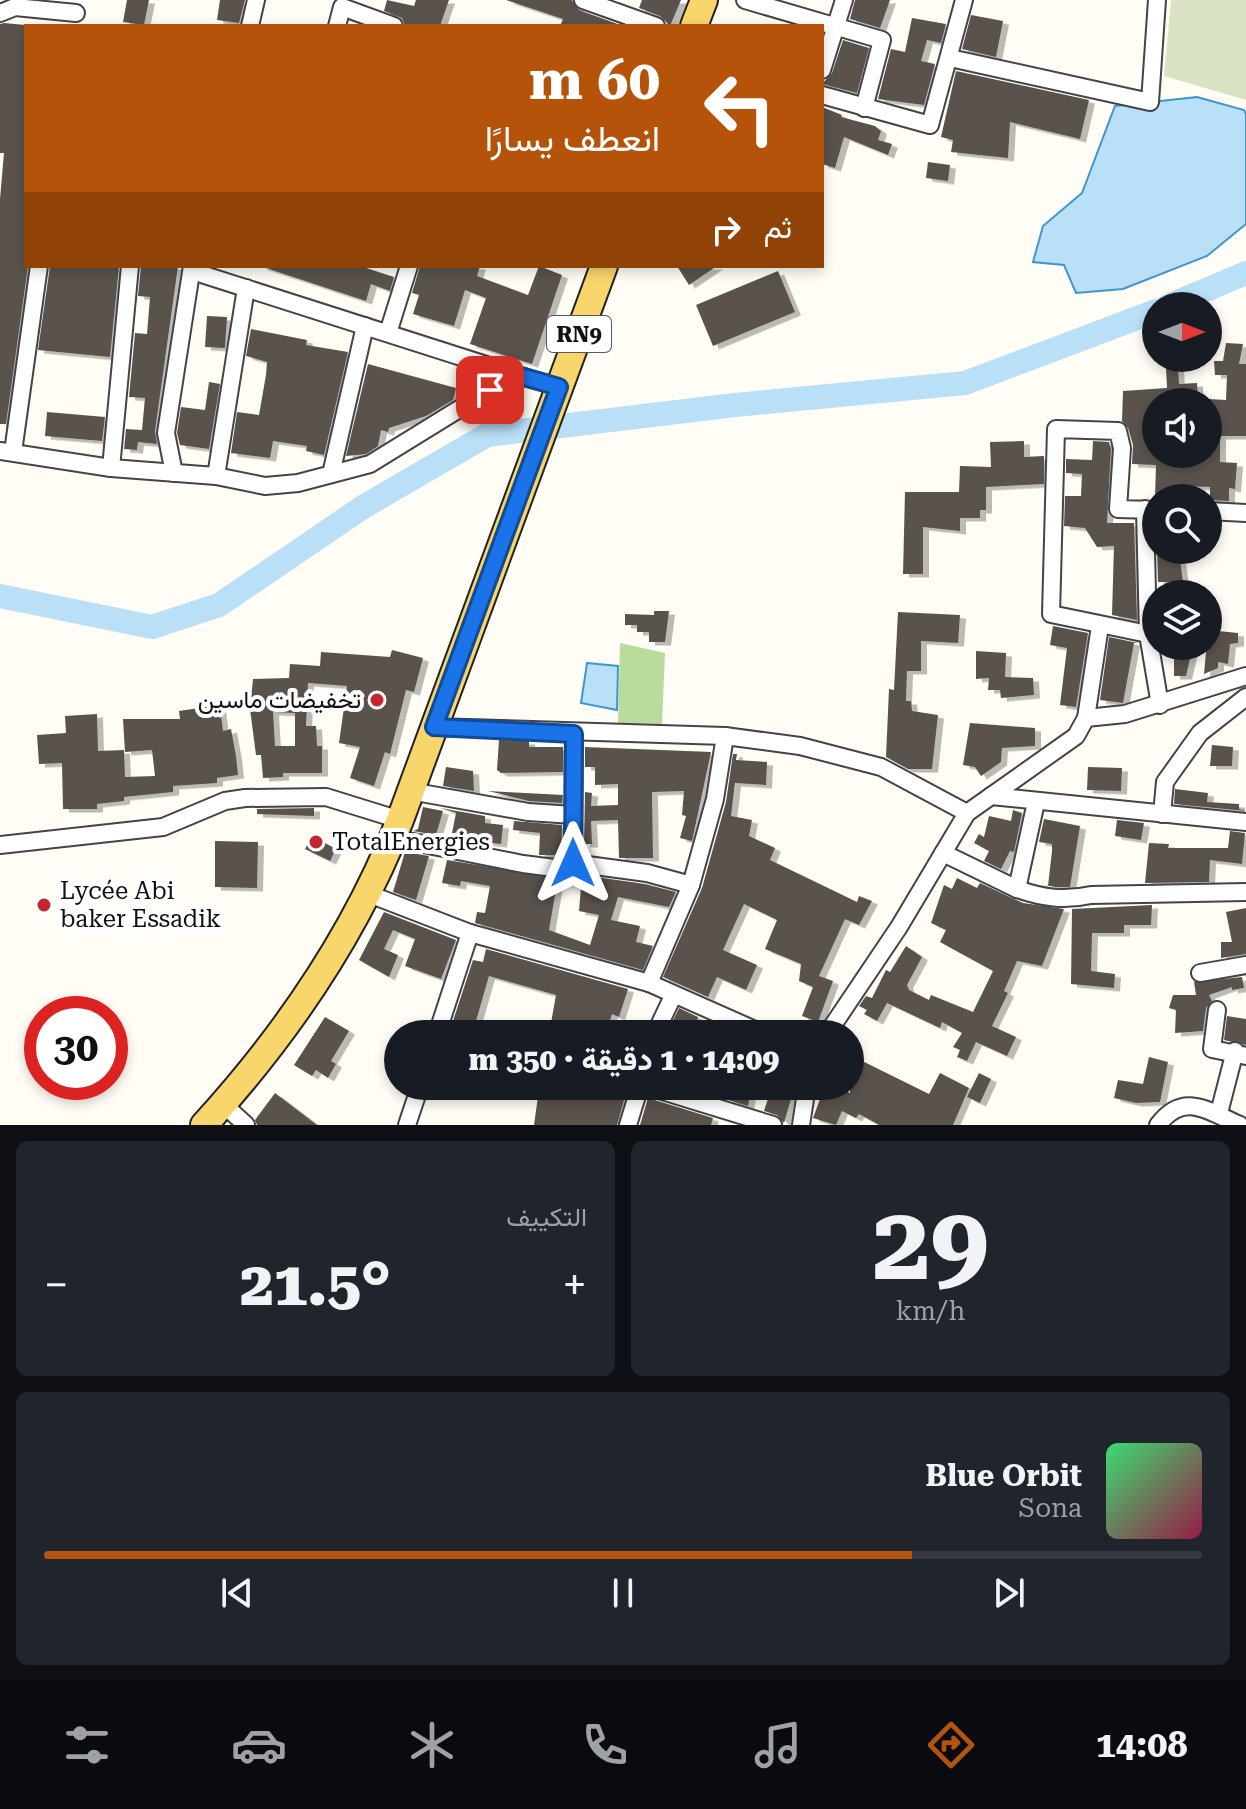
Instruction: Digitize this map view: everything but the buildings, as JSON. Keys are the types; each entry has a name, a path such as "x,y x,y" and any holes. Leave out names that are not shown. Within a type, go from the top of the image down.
{"main road":[{"path":"695,24 704,0"},
{"name":"RN9","path":"204,1125 318,981 369,894 397,829 603,268"}],"street":[{"path":"250,24 256,0"},
{"path":"583,0 650,24"},
{"path":"745,0 882,40 864,108"},
{"path":"824,63 844,0"},
{"path":"824,96 930,125 964,0"},
{"path":"950,58 1150,102 1157,0"},
{"path":"338,24 343,3 390,24"},
{"path":"0,13 15,7 76,13"},
{"path":"39,268 6,452 111,468 216,476 265,486 370,464 490,390 524,377"},
{"path":"111,468 130,268"},
{"path":"174,473 166,433 192,268 524,377 556,394"},
{"path":"388,333 408,268"},
{"path":"216,476 246,288"},
{"path":"331,474 365,326"},
{"path":"1142,510 1118,509 1122,448 1118,431 1056,429 1053,435 1051,614 1142,633"},
{"path":"1222,512 1246,513"},
{"path":"836,1020 967,813 1076,736 1086,718 1100,626"},
{"path":"1152,660 1160,705"},
{"path":"1086,718 1125,714 1160,705 1246,676"},
{"path":"1162,814 1165,782 1200,733 1246,697"},
{"path":"434,727 574,734 725,736 800,746 881,767 967,813"},
{"path":"573,863 574,734"},
{"path":"649,983 691,885 715,799 725,736"},
{"path":"410,791 528,812 573,815"},
{"path":"991,796 1246,822"},
{"path":"0,845 163,827 225,801 261,797 326,797 397,829 554,868 573,863 647,873 691,885"},
{"path":"1017,889 1036,802"},
{"path":"943,853 1017,889 1051,898 1246,892"},
{"path":"369,894 470,933 649,983 730,1020"},
{"path":"442,1020 470,933"},
{"path":"1200,973 1246,965"},
{"path":"662,1020 673,996"},
{"path":"1217,1010 1212,1049 1240,1053 1219,1113"},
{"path":"407,1125 415,1100"},
{"path":"628,1125 636,1100"},
{"path":"692,1100 773,1125"},
{"path":"801,1125 805,1100"},
{"path":"223,1104 246,1125"},
{"path":"1158,1125 1176,1108 1208,1108 1240,1125"}],"green space":[{"path":"1171,0 1246,0 1246,100 1164,76"},
{"path":"620,643 665,653 662,724 618,723"}],"water":[{"path":"1197,97 1244,110 1246,114 1246,224 1207,256 1123,289 1076,293 1064,265 1033,262 1043,226 1082,193 1115,106"},
{"path":"587,663 618,666 617,710 581,703"}],"waterway":[{"path":"1201,292 1246,273"},
{"path":"0,596 152,627 219,605 363,507 487,435 735,405 965,383 1142,316"}],"place":[{"name":"تخفيضات ماسين","path":"377,700"},
{"name":"TotalEnergies","path":"316,842"},
{"name":"Lycée Abi baker Essadik","path":"44,905"}],"route":[{"path":"490,390 524,377 559,387 434,727 574,734 573,863"}]}
